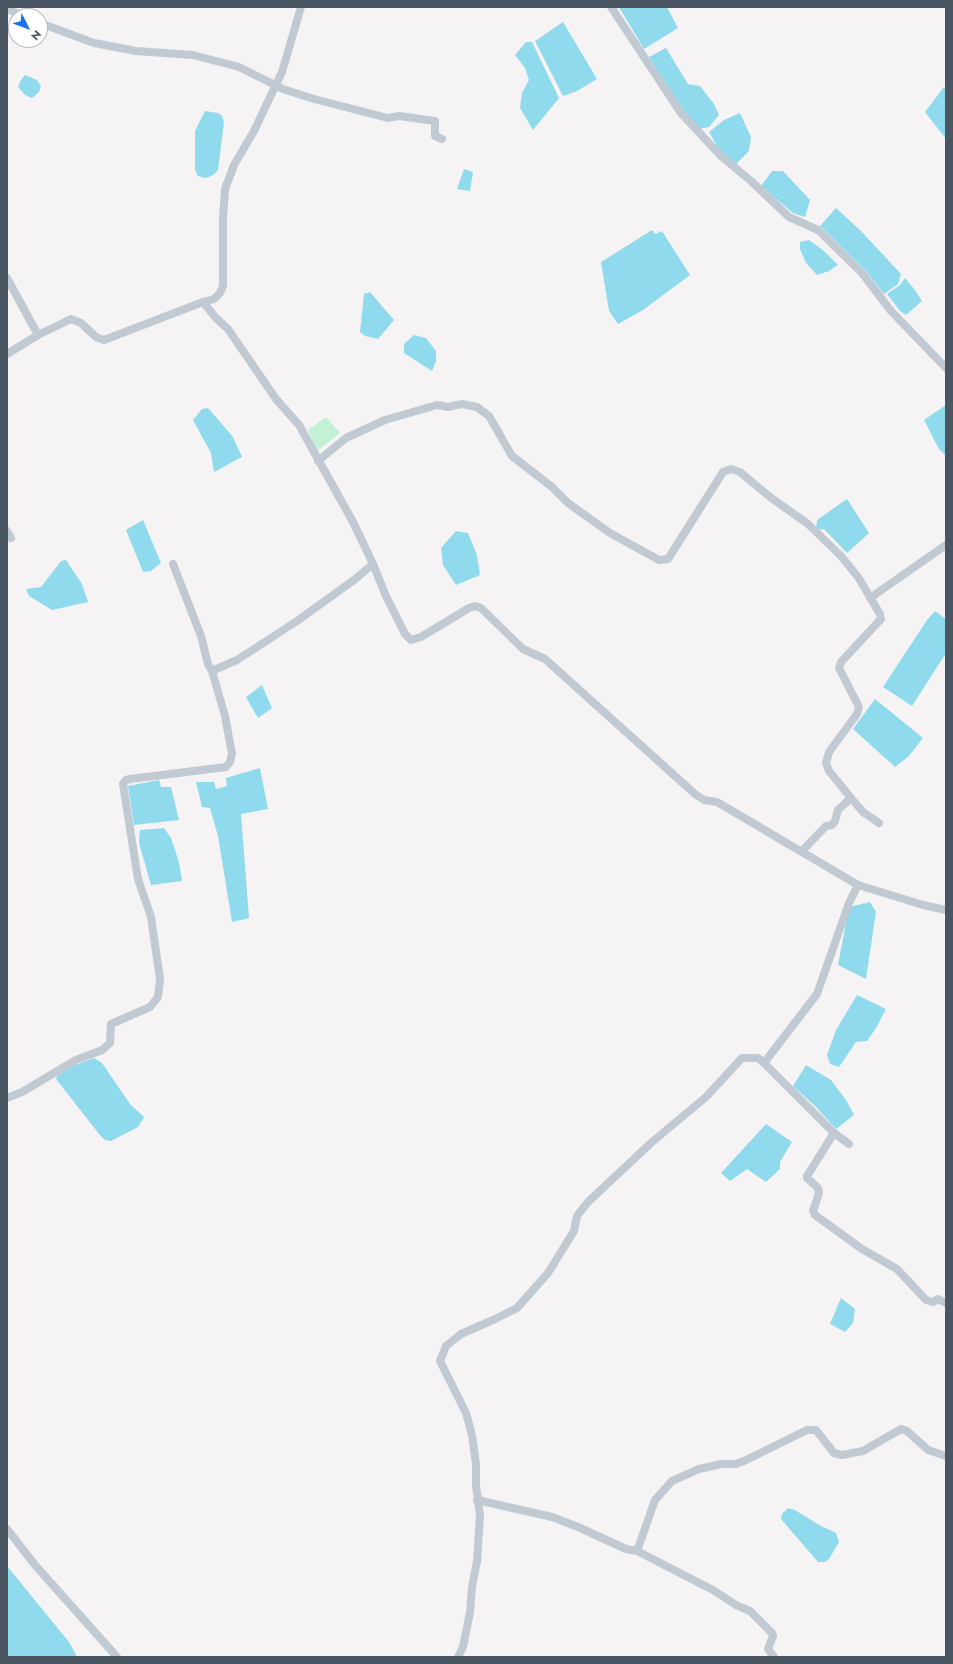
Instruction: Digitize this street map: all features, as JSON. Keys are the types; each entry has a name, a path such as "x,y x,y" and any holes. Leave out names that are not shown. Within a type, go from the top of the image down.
{"street":[{"path":"7,354 38,335 71,319 82,323 96,337 104,340 214,299 220,293 223,286 225,189 234,165 254,131 282,72 301,7"},
{"path":"611,7 681,113 721,156 789,217 818,230 862,273 891,311 946,368"},
{"path":"48,26 94,43 136,51 193,55 239,67 283,89 314,99 388,118 399,116 435,121 435,136 442,139"},
{"path":"7,278 38,335"},
{"path":"203,302 216,318 228,329 276,399 299,425 353,522 386,596 405,634 411,640 421,637 469,608 475,606 481,608 522,649 545,659 695,794 704,800 717,802 858,885 923,905 946,910"},
{"path":"318,461 346,438 384,420 436,404 448,407 462,404 477,407 489,416 512,456 552,487 568,503 610,532 660,560 668,558 723,472 731,469 740,472 822,536 841,556 870,598 881,619 841,662 839,668 859,707 857,714 829,752 826,763 828,771 850,798 863,812 879,823"},
{"path":"7,531 11,538"},
{"path":"870,598 946,545"},
{"path":"7,1098 22,1092 76,1060 102,1050 110,1043 111,1024 150,1007 158,997 160,979 151,917 138,879 123,784 126,780 130,779 226,767 230,762 232,754 225,716 212,671 208,664 201,636 173,564"},
{"path":"212,671 237,660 286,628 354,580 373,564"},
{"path":"802,851 826,826 832,825 835,822 838,810 850,798"},
{"path":"764,1063 816,994 838,932 858,885"},
{"path":"458,1657 463,1647 470,1612 472,1587 477,1561 480,1516 477,1500 476,1464 470,1428 466,1413 440,1361 446,1346 461,1334 516,1308 548,1273 574,1231 577,1216 588,1202 652,1142 706,1097 742,1058 758,1058 834,1133 849,1144"},
{"path":"834,1133 807,1176 807,1178 818,1188 819,1193 813,1211 815,1215 862,1249 897,1269 926,1300 933,1302 938,1299 946,1303"},
{"path":"637,1551 655,1500 672,1481 699,1469 721,1464 736,1464 744,1461 779,1445 800,1432 811,1429 816,1430 834,1453 842,1455 863,1451 901,1429 907,1431 928,1450 946,1456"},
{"path":"477,1500 552,1517 578,1526 626,1549 637,1551 713,1590 736,1605 750,1611 772,1633 773,1636 768,1649 774,1657"},
{"path":"7,1529 35,1565 117,1657"}],"green space":[{"path":"326,417 340,433 317,451 308,430"}],"water":[{"path":"619,7 667,7 678,28 644,49"},
{"path":"563,22 597,79 577,91 563,96 535,41"},
{"path":"526,42 532,42 559,98 533,130 520,108 522,93 529,80 525,68 515,55"},
{"path":"666,48 688,84 700,86 714,104 719,115 709,127 699,129 679,106 649,57"},
{"path":"25,75 37,80 41,86 39,92 32,98 25,95 18,87"},
{"path":"944,87 946,90 946,139 925,112"},
{"path":"205,111 218,113 222,116 224,122 218,170 213,175 206,178 198,176 195,170 195,131"},
{"path":"740,113 751,137 749,151 735,165 723,156 709,132 724,120"},
{"path":"464,169 473,172 470,191 457,189"},
{"path":"772,171 783,171 810,200 805,217 793,213 761,186"},
{"path":"836,208 862,232 901,274 898,284 884,294 866,271 820,226"},
{"path":"652,230 655,234 662,231 690,275 643,310 618,324 609,311 601,262"},
{"path":"809,240 824,251 838,265 829,271 817,275 806,263 800,249 800,242"},
{"path":"905,278 922,301 906,315 900,311 887,294 900,285"},
{"path":"370,292 394,320 378,339 365,336 360,332 364,294"},
{"path":"414,335 426,338 436,351 436,361 432,371 404,353 404,344"},
{"path":"946,405 946,456 939,449 924,420"},
{"path":"208,408 233,437 242,457 214,472 211,453 193,420 202,409"},
{"path":"847,499 869,533 847,553 824,529 816,530 817,520"},
{"path":"143,520 161,563 151,571 143,572 126,530"},
{"path":"456,531 468,533 477,555 480,575 456,585 443,565 441,548"},
{"path":"66,560 82,584 88,602 52,610 29,596 26,589 41,587 61,561"},
{"path":"935,611 946,619 946,653 912,706 883,687 927,620"},
{"path":"262,685 272,708 258,718 246,697"},
{"path":"875,699 923,738 908,757 895,767 853,729"},
{"path":"260,768 268,809 241,814 249,918 232,922 218,836 210,808 202,807 196,782 214,782 216,789 227,786 226,778"},
{"path":"159,780 161,787 171,787 179,820 134,825 128,786"},
{"path":"164,828 171,838 179,862 182,881 151,885 139,843 140,830"},
{"path":"870,902 876,912 866,979 838,965 849,907"},
{"path":"857,995 886,1009 867,1041 856,1042 839,1067 830,1064 827,1055 836,1030"},
{"path":"94,1058 102,1063 130,1104 144,1117 138,1127 111,1141 105,1140 99,1134 56,1079 60,1071"},
{"path":"806,1065 831,1080 846,1100 854,1115 836,1129 816,1107 793,1086"},
{"path":"766,1124 792,1142 780,1162 780,1169 766,1182 747,1169 730,1181 721,1173"},
{"path":"841,1298 855,1309 853,1323 845,1332 830,1324"},
{"path":"788,1508 795,1510 819,1525 836,1533 839,1542 829,1559 825,1562 818,1562 781,1519 782,1514"},
{"path":"7,1566 69,1642 77,1657 7,1657"}]}
